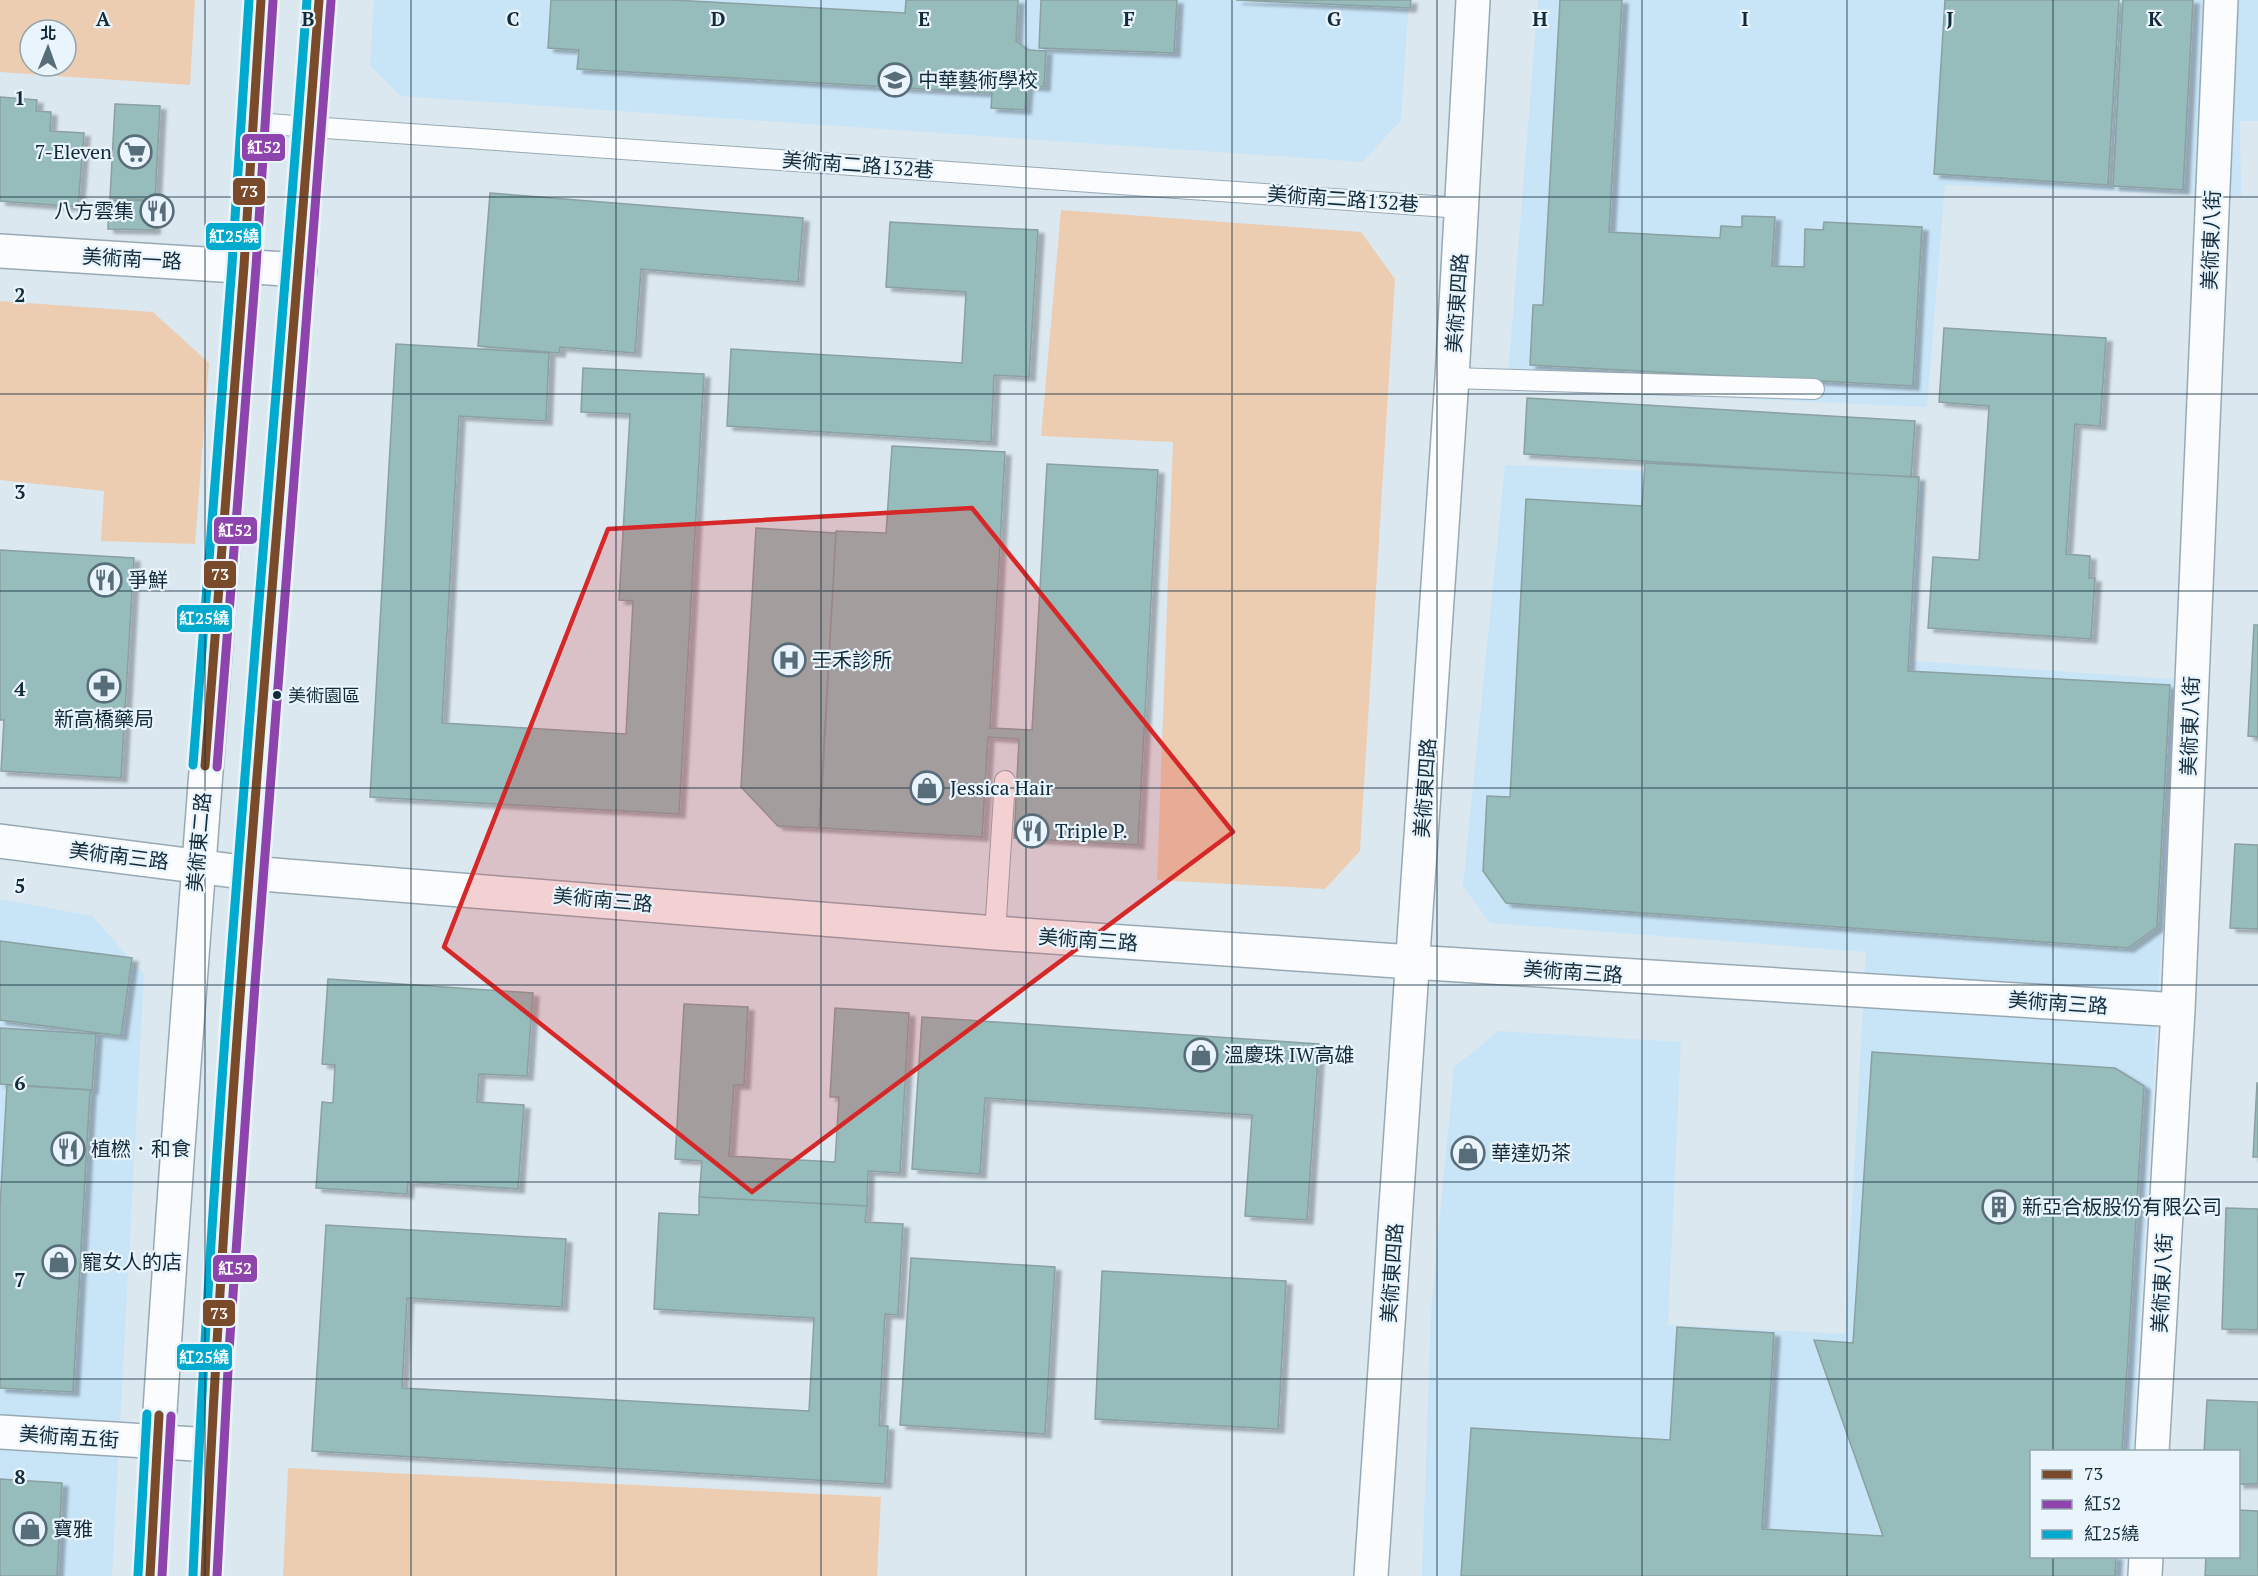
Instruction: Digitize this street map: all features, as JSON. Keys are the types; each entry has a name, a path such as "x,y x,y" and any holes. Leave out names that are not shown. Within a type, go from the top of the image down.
{"street":[{"name":"美術東二路","path":"150,1576 197,866 244,266 261,0"},
{"path":"205,1576 211,1445 250,873 300,270 319,0"},
{"name":"美術東四路","path":"1371,1576 1452,378 1473,0"},
{"name":"美術東八街","path":"2152,1450 2178,1010 2221,0"},
{"name":"美術南一路","path":"0,252 300,270"},
{"name":"美術南三路","path":"0,841 250,873 995,933 1412,962 2178,1010"},
{"name":"美術南五街","path":"0,1432 211,1445"},
{"path":"2145,1576 2146,1558"}],"lane":[{"name":"美術南二路132巷","path":"253,123 1462,208"},
{"path":"1452,378 1814,389"},
{"path":"995,933 1005,781"}],"highlighted area":[{"path":"972,508 1233,832 752,1192 444,947 608,529"}],"shaded area":[{"path":"0,0 195,0 190,85 78,77 78,18 18,18 18,73 0,72"},
{"name":"中華藝術學校","path":"374,0 1409,0 1401,120 1363,162 401,96 370,65"},
{"path":"1538,0 2258,0 2258,121 2240,121 2241,196 1945,185 1927,407 1507,388"},
{"path":"1061,210 1361,232 1395,279 1360,851 1325,889 1157,880 1173,442 1041,436"},
{"path":"0,301 153,312 209,363 195,544 101,541 104,491 0,480"},
{"path":"1505,465 1924,482 1914,661 2182,680 2159,978 2133,1450 2030,1450 2030,1558 2125,1558 2124,1576 1422,1576 1431,1313 1454,1067 1499,1031 1681,1042 1668,1325 1845,1334 1866,952 1490,923 1463,886"},
{"path":"0,899 92,916 144,974 112,1576 0,1576"},
{"path":"288,1468 881,1497 877,1576 283,1576"}],"building":[{"path":"551,0 673,0 905,13 906,0 1018,0 1016,41 1028,50 1046,51 1044,87 1027,86 1025,110 991,108 992,93 577,69 579,50 548,48"},
{"path":"1041,0 1177,0 1174,53 1039,48"},
{"path":"1236,0 1411,0 1410,8"},
{"path":"1560,0 1622,0 1609,232 1720,238 1721,226 1742,227 1742,216 1775,217 1772,266 1804,267 1805,229 1823,230 1824,222 1922,227 1913,386 1530,365 1533,305 1543,305"},
{"path":"1945,0 2119,0 2108,185 1934,174"},
{"path":"2123,0 2193,0 2183,190 2113,186"},
{"path":"0,97 37,100 36,111 51,112 50,131 84,133 78,207 0,201"},
{"name":"7-Eleven","path":"115,104 160,106 155,200 110,198"},
{"path":"490,193 803,218 798,282 641,269 635,353 560,347 559,353 478,346"},
{"path":"109,200 155,201 154,230 108,229"},
{"path":"890,222 1038,230 1029,377 994,375 991,442 727,426 731,349 962,363 966,292 886,287"},
{"path":"1944,328 2106,338 2100,426 2075,424 2066,554 2090,556 2089,578 2095,578 2091,639 1928,628 1933,557 1979,560 1989,406 1939,402"},
{"path":"396,344 549,353 546,421 459,416 442,723 626,734 633,601 619,600 630,414 581,412 583,368 704,374 679,814 370,797"},
{"path":"1527,398 1915,421 1911,477 1524,454"},
{"path":"892,446 1005,452 990,728 1032,730 1047,464 1158,470 1138,845 1014,838 1019,739 988,737 982,837 820,828 836,531 886,533"},
{"path":"1645,463 1919,477 1908,671 2170,685 2157,927 2128,948 1506,903 1483,871 1487,796 1510,797 1526,499 1642,506"},
{"name":"壬禾診所","path":"756,528 836,533 819,828 778,826 741,787"},
{"path":"0,550 134,558 121,778 1,771 4,720 0,720"},
{"path":"2254,625 2258,625 2258,737 2248,736"},
{"path":"2235,844 2258,845 2258,929 2230,928"},
{"path":"0,941 132,958 121,1036 0,1020"},
{"path":"328,979 533,993 527,1076 479,1074 477,1102 524,1105 518,1189 408,1182 407,1194 316,1188 322,1102 333,1103 335,1065 322,1064"},
{"path":"684,1004 748,1007 744,1085 734,1085 729,1156 835,1162 839,1097 830,1097 835,1008 909,1013 900,1173 868,1171 867,1206 699,1197 702,1161 675,1159"},
{"path":"922,1017 1319,1044 1307,1220 1245,1216 1252,1115 985,1098 980,1174 912,1169"},
{"path":"0,1028 96,1034 92,1090 0,1084"},
{"name":"新亞合板股份有限公司","path":"1872,1052 2115,1068 2144,1086 2122,1450 2030,1450 2030,1558 2116,1558 2115,1576 1461,1576 1471,1428 1670,1440 1677,1327 1774,1333 1762,1529 1883,1536 1814,1340 1853,1343"},
{"path":"2257,1083 2258,1157 2253,1157"},
{"path":"7,1085 90,1090 73,1392 0,1388 0,1207"},
{"path":"699,1197 867,1206 865,1222 903,1224 898,1315 885,1314 879,1426 888,1426 885,1484 312,1451 326,1225 566,1239 562,1307 407,1298 402,1388 809,1411 814,1318 654,1309 659,1213 699,1215"},
{"path":"2226,1208 2258,1209 2258,1330 2222,1329"},
{"path":"911,1258 1055,1267 1045,1434 900,1425"},
{"path":"1102,1271 1286,1281 1278,1429 1095,1419"},
{"path":"2207,1400 2258,1402 2258,1484 2240,1484 2240,1450 2204,1450"},
{"name":"寶雅","path":"0,1479 62,1483 57,1576 0,1576"},
{"path":"2240,1510 2258,1511 2258,1576 2205,1576 2206,1558 2240,1558"}],"transit line":[{"name":"紅25繞","path":"193,765 232,265 249,0"},
{"name":"73","path":"205,766 244,266 261,0"},
{"name":"紅25繞","path":"193,1575 203,1378 229,984 307,0"},
{"name":"73","path":"205,1576 215,1379 241,985 319,0"},
{"name":"紅52","path":"217,767 256,267 273,1"},
{"name":"紅52","path":"217,1576 229,1351 255,984 331,1"},
{"name":"紅25繞","path":"138,1575 147,1414"},
{"name":"73","path":"150,1576 159,1415"},
{"name":"紅52","path":"162,1576 171,1416"}],"place":[{"name":"中華藝術學校","path":"895,80"},
{"name":"7-Eleven","path":"135,152"},
{"name":"八方雲集","path":"157,211"},
{"name":"爭鮮","path":"105,580"},
{"name":"壬禾診所","path":"789,660"},
{"name":"新高橋藥局","path":"104,686"},
{"name":"美術園區","path":"277,695"},
{"name":"Jessica Hair","path":"927,788"},
{"name":"Triple P.","path":"1032,831"},
{"name":"溫慶珠 IW高雄","path":"1201,1055"},
{"name":"植橪．和食","path":"68,1149"},
{"name":"華達奶茶","path":"1468,1153"},
{"name":"新亞合板股份有限公司","path":"1999,1207"},
{"name":"寵女人的店","path":"59,1262"},
{"name":"寶雅","path":"30,1529"}]}
